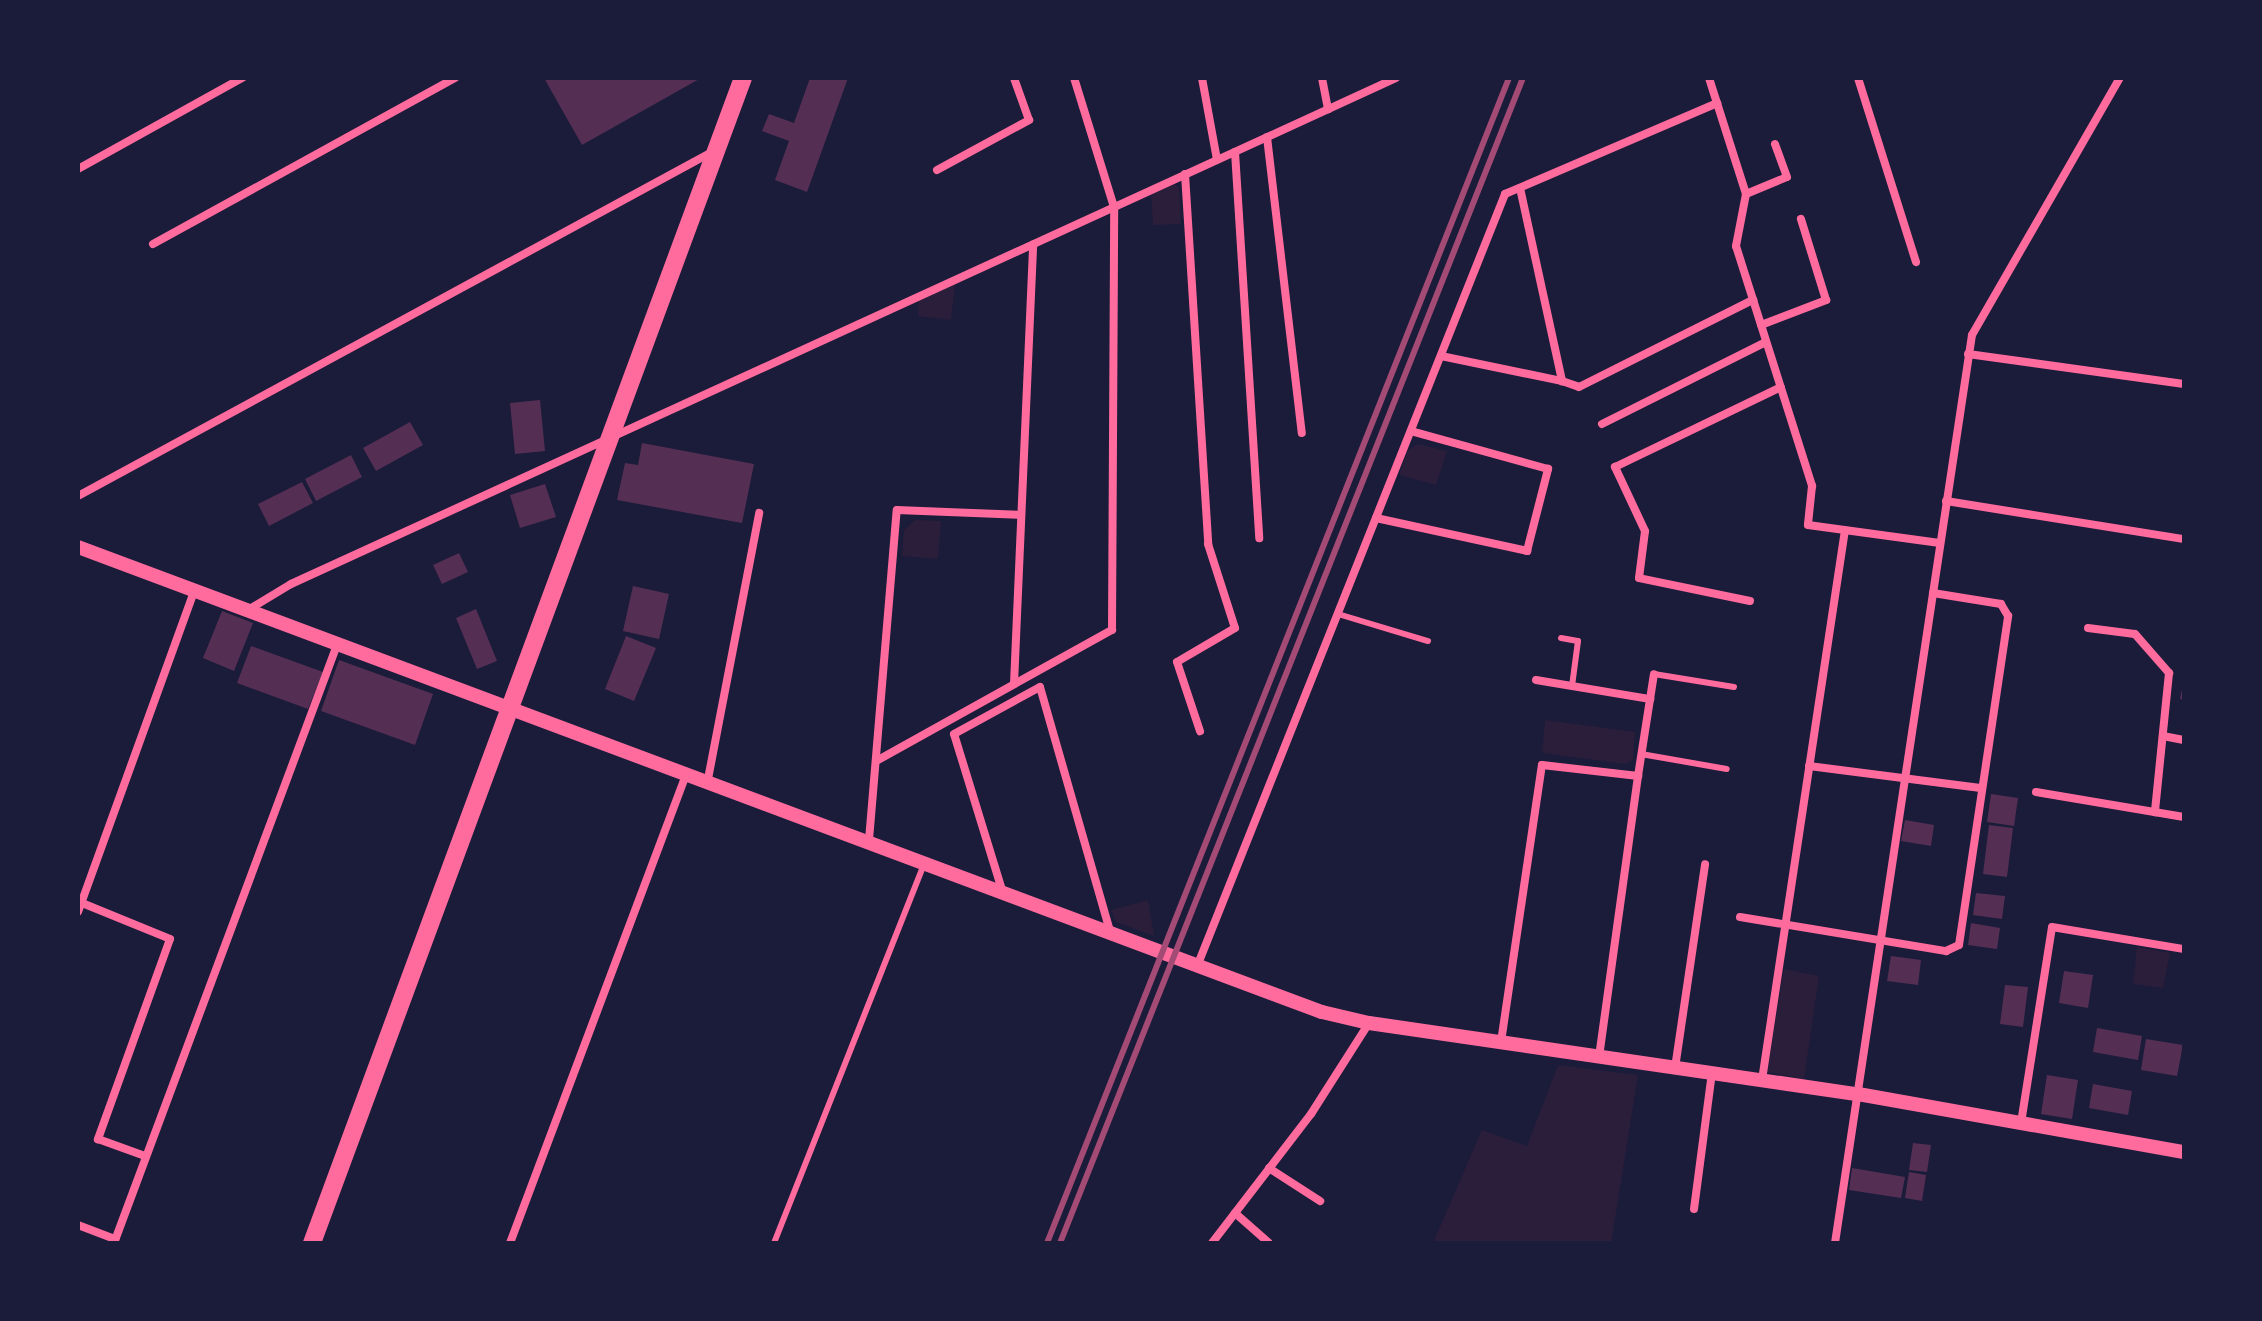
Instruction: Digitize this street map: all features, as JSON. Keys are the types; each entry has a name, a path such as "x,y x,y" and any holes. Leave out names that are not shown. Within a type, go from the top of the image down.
{"highway":[{"path":"312,1243 743,78"}],"street":[{"path":"78,169 242,78"},
{"path":"153,244 455,78"},
{"path":"937,170 1029,120 1014,78"},
{"path":"878,760 1112,630 1114,207 1074,78"},
{"path":"1202,78 1217,160"},
{"path":"1322,78 1328,109"},
{"path":"248,610 291,584 1396,78"},
{"path":"1709,78 1746,194 1736,246 1812,486 1808,525 1940,543"},
{"path":"1858,78 1916,262"},
{"path":"2109,78 2113,91"},
{"path":"1835,1243 1972,335 2120,78"},
{"path":"1198,964 1505,194 1717,103"},
{"path":"1267,137 1302,433"},
{"path":"1746,194 1787,177 1775,144"},
{"path":"78,496 715,151"},
{"path":"1235,152 1259,538"},
{"path":"1185,174 1208,544 1235,628 1177,662 1200,731"},
{"path":"1520,188 1562,381"},
{"path":"1761,325 1826,300 1801,219"},
{"path":"1014,684 1033,244"},
{"path":"1441,356 1579,387 1753,300"},
{"path":"1602,424 1766,342"},
{"path":"1968,354 2184,384"},
{"path":"1750,601 1639,578 1645,531 1615,467 1781,387"},
{"path":"1376,518 1527,551 1548,469 1411,431"},
{"path":"1946,501 2184,539"},
{"path":"869,840 897,510 1019,515"},
{"path":"708,779 759,513"},
{"path":"1762,1080 1845,530"},
{"path":"78,547 509,709 708,779 1322,1012 1369,1023 1858,1094 2184,1152"},
{"path":"145,1156 98,1139 170,939 80,908 194,591"},
{"path":"1740,917 1946,951 1959,945 2008,616 2001,604 1933,593"},
{"path":"2088,628 2135,634 2169,673 2155,812"},
{"path":"78,1225 114,1241 337,645"},
{"path":"1599,1057 1654,674"},
{"path":"1536,680 1650,699"},
{"path":"1002,890 954,734 1040,687 1110,931"},
{"path":"2163,736 2184,740"},
{"path":"1501,1042 1542,765 1638,776"},
{"path":"1809,766 1981,788"},
{"path":"510,1243 687,772"},
{"path":"2036,792 2184,817"},
{"path":"1675,1068 1705,864"},
{"path":"2021,1123 2052,927 2184,949"},
{"path":"1212,1243 1269,1168 1369,1023"},
{"path":"1694,1209 1712,1073"},
{"path":"1269,1168 1320,1201"},
{"path":"1235,1213 1269,1243"}],"lane":[{"path":"1338,614 1428,641"},
{"path":"1561,638 1578,641 1572,686"},
{"path":"1654,674 1734,687"},
{"path":"1641,754 1727,769"},
{"path":"774,1243 925,862"}],"shaded area":[{"path":"1172,183 1179,187 1181,224 1153,225 1151,193"},
{"path":"955,284 951,320 918,316 919,300"},
{"path":"1418,444 1447,451 1436,485 1399,475 1408,450"},
{"path":"915,520 941,521 938,559 902,556 904,530"},
{"path":"1545,720 1635,732 1633,760 1626,764 1542,753"},
{"path":"1148,900 1154,936 1116,922 1111,910"},
{"path":"2137,947 2170,953 2163,988 2133,984"},
{"path":"1784,969 1819,976 1804,1079 1767,1072"},
{"path":"1558,1065 1638,1075 1611,1243 1433,1243 1482,1130 1527,1146"}],"building":[{"path":"544,78 701,78 582,145"},
{"path":"810,78 848,78 807,192 775,180 789,141 762,131 769,114 794,123"},
{"path":"540,400 545,451 515,454 510,403"},
{"path":"410,422 423,445 376,471 363,448"},
{"path":"642,443 754,464 742,523 617,500 625,463 638,465"},
{"path":"351,455 362,477 316,501 305,479"},
{"path":"302,482 313,503 269,526 258,504"},
{"path":"545,484 556,517 520,528 510,495"},
{"path":"459,553 468,572 442,584 433,565"},
{"path":"633,586 669,594 659,639 623,631"},
{"path":"476,609 497,661 477,669 456,618"},
{"path":"222,611 253,623 234,671 203,658"},
{"path":"626,636 656,648 634,701 605,689"},
{"path":"251,646 323,672 308,709 237,683"},
{"path":"339,660 433,694 415,745 321,711"},
{"path":"2184,679 2184,700 2180,699"},
{"path":"1991,794 2018,798 2014,826 1987,822"},
{"path":"1905,820 1934,825 1931,846 1901,841"},
{"path":"1989,825 2013,828 2007,877 1983,874"},
{"path":"1976,893 2005,896 2002,919 1973,915"},
{"path":"1971,923 2000,928 1997,949 1968,945"},
{"path":"1891,956 1921,960 1918,985 1887,981"},
{"path":"2064,971 2093,975 2088,1008 2059,1003"},
{"path":"2005,985 2028,987 2023,1027 2000,1024"},
{"path":"2097,1028 2142,1036 2138,1060 2093,1052"},
{"path":"2146,1039 2183,1045 2177,1076 2141,1070"},
{"path":"2047,1075 2078,1080 2072,1119 2041,1114"},
{"path":"2093,1084 2132,1091 2128,1115 2089,1108"},
{"path":"1913,1143 1931,1145 1927,1172 1909,1170"},
{"path":"1852,1168 1905,1177 1901,1198 1849,1190"},
{"path":"1909,1172 1926,1175 1922,1201 1905,1198"}],"railway":[{"path":"1047,1243 1509,78"},
{"path":"1060,1243 1523,78"}]}
